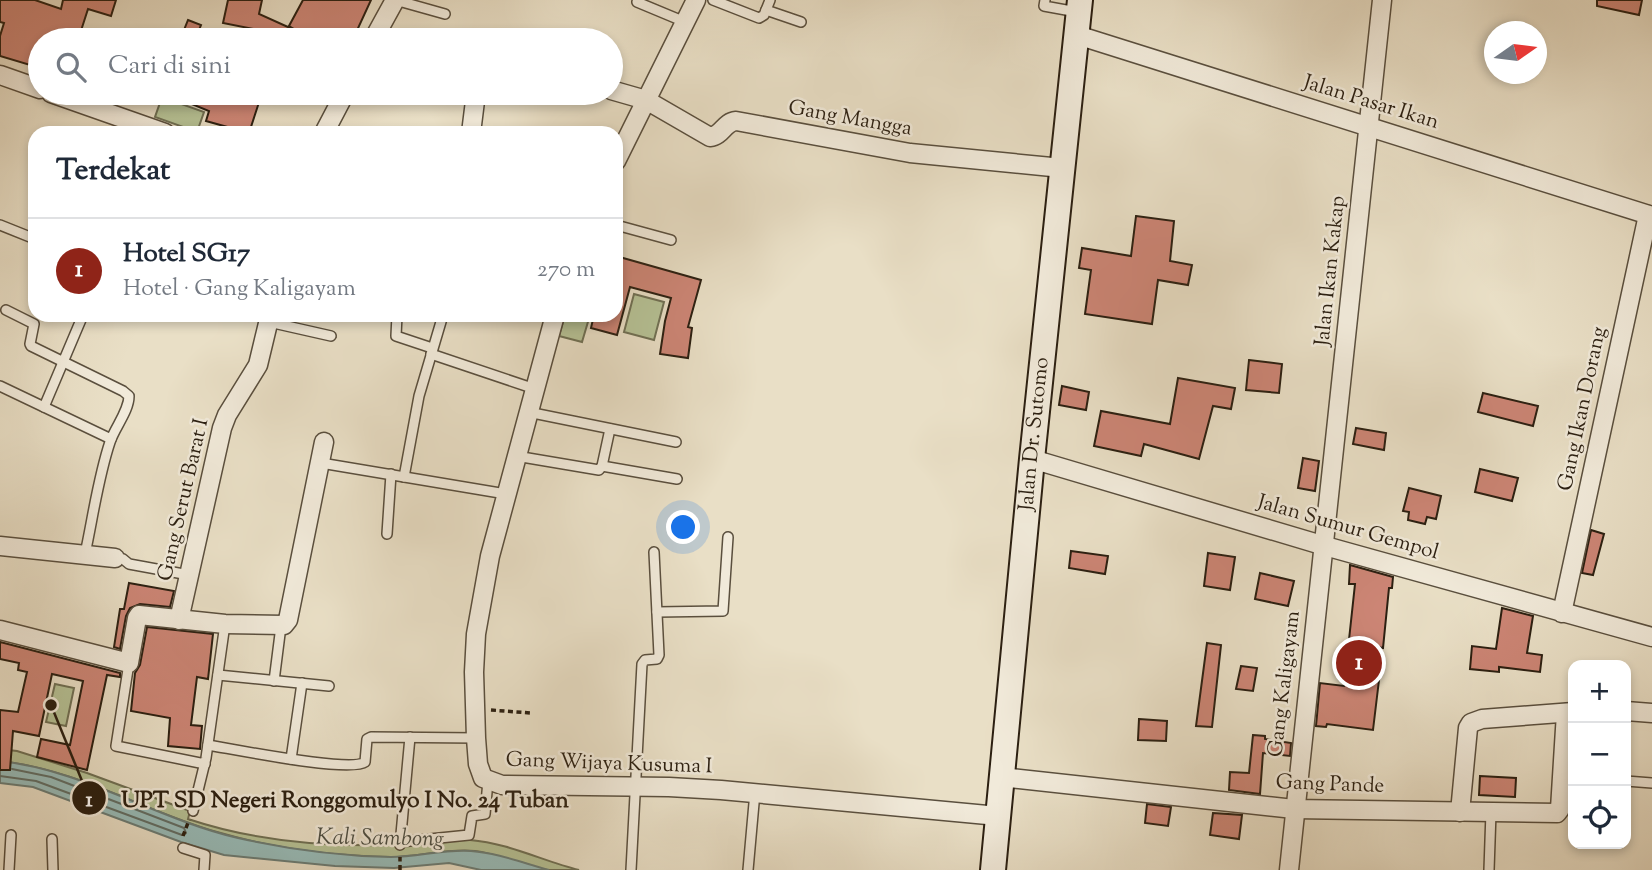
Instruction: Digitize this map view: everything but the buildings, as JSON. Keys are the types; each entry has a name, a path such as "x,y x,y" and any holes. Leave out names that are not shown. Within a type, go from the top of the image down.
{"main road":[{"name":"Jalan Dr. Sutomo","path":"993,870 1032,459 1079,16"}],"street":[{"path":"380,28 395,0"},
{"path":"623,147 696,0"},
{"name":"Jalan Ikan Kakap","path":"1325,546 1382,0"},
{"name":"Jalan Pasar Ikan","path":"1079,16 1369,126 1650,215"},
{"path":"0,75 28,85"},
{"path":"623,93 646,100"},
{"name":"Gang Mangga","path":"646,100 710,137 717,135 728,122 736,121 910,153 1062,168"},
{"path":"81,105 135,126"},
{"path":"328,126 339,105"},
{"path":"472,126 474,105"},
{"name":"Gang Ikan Dorang","path":"1562,613 1650,215"},
{"name":"Gang Serut Barat I","path":"179,620 222,428 258,365 269,322"},
{"name":"Gang Wijaya Kusuma I","path":"553,322 490,556 476,634 475,709 480,773 488,781 502,785 755,792 998,816"},
{"path":"0,630 129,663 138,616 281,626 288,620 324,442"},
{"name":"Jalan Sumur Gempol","path":"1032,459 1325,546 1652,637"},
{"path":"0,545 115,558"},
{"name":"Gang Kaligayam","path":"1289,870 1325,546"},
{"path":"1631,711 1652,713"},
{"path":"1460,811 1468,728 1471,723 1482,719 1568,713"},
{"name":"Gang Pande","path":"1001,777 1294,809 1558,813 1568,776"}],"lane":[{"path":"395,0 445,14"},
{"path":"713,0 759,18 764,15 770,0"},
{"path":"1045,0 1044,6 1079,16"},
{"path":"637,2 685,22"},
{"path":"766,10 801,22"},
{"path":"0,225 28,236"},
{"path":"623,227 671,240"},
{"path":"6,310 28,321"},
{"path":"30,322 34,324 31,346 64,360 128,395 129,403 111,439 102,472 85,554"},
{"path":"44,407 80,322"},
{"path":"281,322 331,336"},
{"path":"397,322 396,336 535,389"},
{"path":"404,477 415,414 441,322"},
{"path":"0,386 111,439"},
{"path":"528,412 676,442"},
{"path":"516,456 598,470 602,466 610,429"},
{"path":"321,463 506,494"},
{"path":"602,466 677,479"},
{"path":"387,534 391,474"},
{"path":"657,612 723,611 728,537"},
{"path":"631,870 641,666 643,661 659,658 654,552"},
{"path":"115,558 123,559 129,564 189,575"},
{"path":"191,816 205,764 225,624"},
{"path":"274,681 281,626"},
{"path":"129,663 116,746 205,764"},
{"path":"218,675 330,686"},
{"path":"291,759 302,683"},
{"path":"208,745 291,759 359,766 365,762 369,737 476,738"},
{"path":"410,737 400,843 469,835 472,816 485,814 488,781"},
{"path":"1631,781 1652,783"},
{"path":"748,870 755,792"},
{"path":"1489,870 1491,812"},
{"path":"9,870 11,835"},
{"path":"52,838 53,870"},
{"path":"182,845 205,855 205,870"}],"path":[{"path":"475,709 531,713"},
{"path":"182,845 191,816"},
{"path":"400,856 400,870"}],"green space":[{"path":"159,105 184,105 204,112 199,126 180,126 155,117"},
{"path":"634,294 664,302 654,340 624,332"},
{"path":"563,322 588,322 582,342 559,336"},
{"path":"55,684 74,688 66,726 46,722"},
{"path":"0,749 17,751 87,773 190,811 188,819 238,833 339,845 470,840 512,848 579,870 547,870 475,851 401,857 368,856 325,853 259,843 190,823 83,781 28,765 0,761"}],"water":[{"path":"0,761 61,774 208,830 257,842 372,856 401,857 471,851 501,856 549,870 481,870 449,863 394,868 335,866 224,855 181,842 33,787 0,783"}],"place":[{"name":"Hotel SG17","path":"1359,663"},
{"name":"UPT SD Negeri Ronggomulyo I No. 24 Tuban","path":"51,705"}],"water label":[{"name":"Kali Sambong","path":"380,839"}]}
